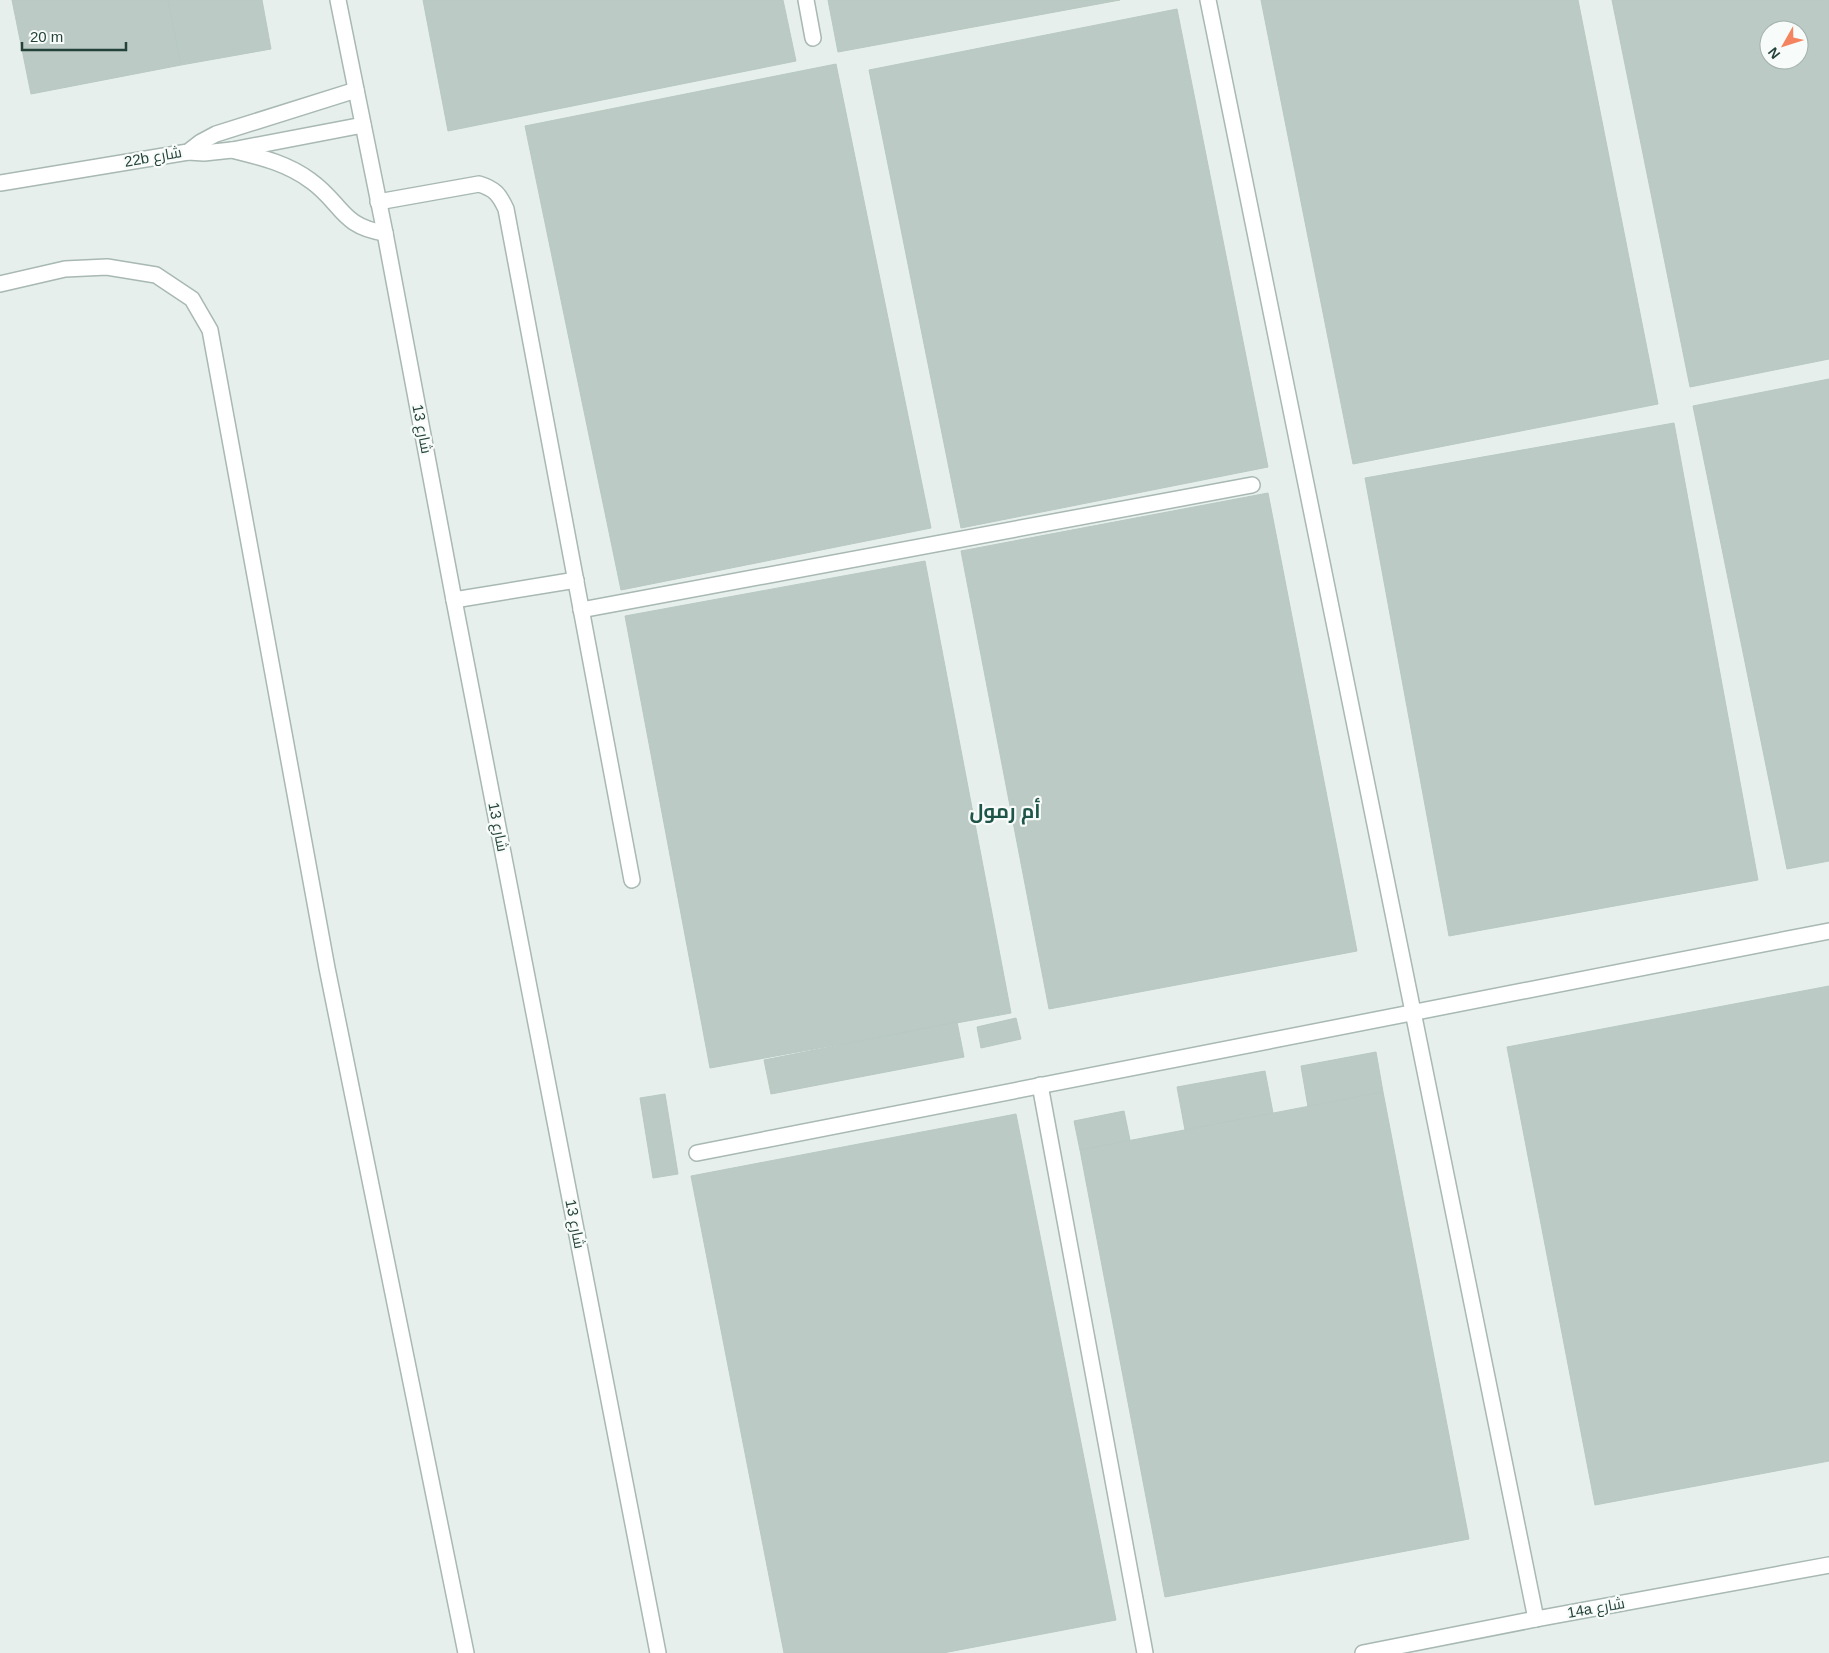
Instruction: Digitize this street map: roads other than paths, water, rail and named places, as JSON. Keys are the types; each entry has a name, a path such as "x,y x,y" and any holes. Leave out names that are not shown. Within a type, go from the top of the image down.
{"street":[{"name":"شارع 13","path":"338,0 385,233 454,600 658,1653"},
{"path":"806,0 813,38"},
{"path":"1208,0 1536,1619"},
{"name":"22b شارع","path":"0,182 188,152 216,134 356,90"},
{"path":"188,152 204,153 232,150 363,125"},
{"path":"232,150 276,162 300,173 320,188 352,223 363,228 385,233"},
{"path":"378,202 479,184 491,188 501,197 506,209 632,880"},
{"path":"0,284 65,269 107,267 156,275 192,299 210,330 327,968 466,1653"},
{"path":"581,610 1252,485"},
{"path":"454,600 576,580"},
{"path":"697,1153 1413,1011 1829,931"},
{"path":"1040,1085 1145,1653"},
{"name":"14a شارع","path":"1363,1653 1829,1565"}],"district":[{"name":"أم رمول","path":"1005,811"}]}
